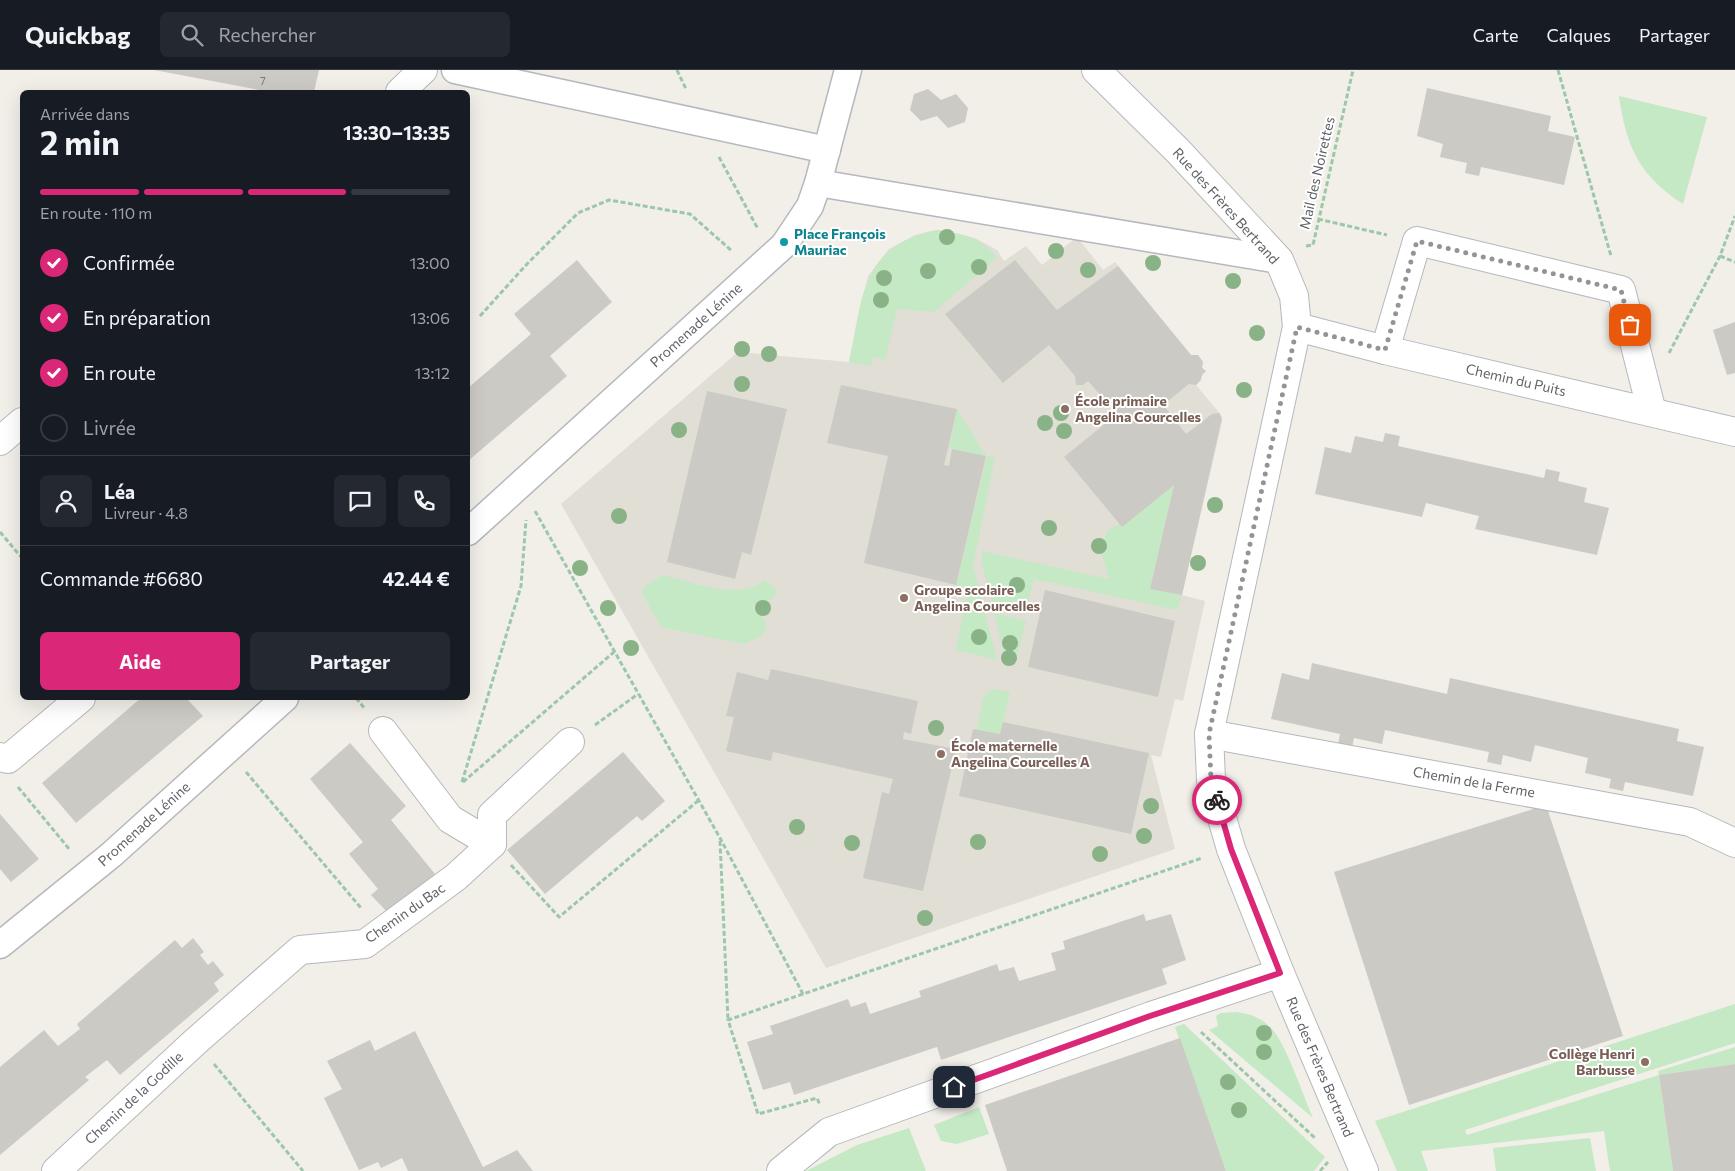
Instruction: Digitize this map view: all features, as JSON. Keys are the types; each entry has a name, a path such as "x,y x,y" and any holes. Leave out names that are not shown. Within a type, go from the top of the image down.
{"street":[{"path":"402,90 423,70"},
{"path":"455,70 827,150"},
{"name":"Promenade Lénine","path":"470,531 524,492 784,245 810,206 818,183 848,70"},
{"name":"Rue des Frères Bertrand","path":"1096,70 1178,151 1279,260 1294,296 1297,327 1209,734 1211,780 1231,849 1280,973 1364,1171"},
{"path":"818,183 1279,260"},
{"path":"1385,350 1417,241 1621,290 1650,403"},
{"name":"Chemin du Puits","path":"1297,327 1385,350 1650,403 1735,432"},
{"path":"0,441 20,424"},
{"path":"4,758 78,700"},
{"name":"Promenade Lénine","path":"0,945 88,873 283,700"},
{"path":"383,731 450,819 492,844"},
{"name":"Chemin de la Ferme","path":"1209,734 1690,822 1735,842"},
{"path":"492,844 492,815 570,742"},
{"name":"Chemin du Bac","path":"204,1034 300,950 365,944 456,877 492,844"},
{"path":"781,1171 829,1132 1150,1016 1280,973"},
{"name":"Chemin de la Godille","path":"56,1171 204,1034"}],"path":[{"path":"677,70 764,264"},
{"name":"Mail des Noirettes","path":"1279,260 1302,247 1313,245 1352,70"},
{"path":"1558,70 1621,290"},
{"path":"480,316 527,264 578,213 609,200 690,214 764,264"},
{"path":"1650,403 1720,256 1735,216"},
{"path":"1318,219 1417,241"},
{"path":"1720,256 1735,262"},
{"path":"524,492 699,800 803,994"},
{"path":"462,782 521,586 524,492"},
{"path":"0,532 20,556"},
{"path":"462,782 614,652"},
{"path":"570,742 638,694"},
{"path":"227,750 381,932"},
{"path":"4,758 12,780 88,873"},
{"path":"462,782 492,815"},
{"path":"492,844 559,917 699,800"},
{"path":"720,838 728,1020 758,1114 817,1098 829,1132"},
{"path":"728,1020 1231,849"},
{"path":"1197,1028 1319,1142"},
{"path":"204,1034 303,1171"}],"shaded area":[{"name":"Groupe scolaire Angelina Courcelles","path":"937,230 975,238 997,250 1004,261 1026,246 1042,265 1077,237 1103,270 1115,262 1191,355 1198,355 1203,362 1202,368 1206,371 1196,385 1221,415 1222,422 1182,595 1205,601 1183,701 1175,699 1161,757 1151,755 1175,849 826,968 561,504 738,352 849,362 868,276 889,249 915,235"}],"green space":[{"path":"1619,96 1707,117 1683,204 1655,182 1637,158 1626,130"},
{"path":"937,230 977,240 997,257 934,312 897,309 885,360 873,357 871,366 849,362 863,296 869,278 879,262 893,248 912,238"},
{"path":"957,409 986,456 949,448"},
{"path":"987,456 995,457 973,566 997,660 959,651 956,648 968,588 956,585"},
{"path":"1174,485 1150,588 1182,595 1177,610 1034,579 1025,614 993,604 982,565 982,551 1109,579 1102,554 1106,532 1121,523 1122,526"},
{"path":"663,575 702,586 728,590 753,586 765,580 777,591 773,598 752,607 764,619 767,628 760,637 744,644 661,627 642,593 644,587"},
{"path":"994,613 1026,621 1015,665 1006,662"},
{"path":"992,689 1010,692 1000,734 977,730 983,698"},
{"name":"Collège Henri Barbusse","path":"1735,1004 1735,1043 1465,1130 1467,1135 1659,1075 1673,1171 1610,1171 1604,1131 1421,1151 1428,1171 1397,1171 1375,1121"},
{"path":"1236,1012 1259,1018 1276,1034 1288,1057 1313,1118 1209,1030 1218,1026 1216,1016 1221,1013"},
{"path":"1184,1024 1325,1157 1314,1171 1226,1171 1175,1027"},
{"path":"1735,1047 1735,1064 1659,1075 1658,1071"},
{"path":"979,1107 989,1134 957,1144 941,1141 934,1125"},
{"path":"909,1128 926,1171 806,1171 857,1145"},
{"path":"1590,1138 1596,1171 1496,1171 1493,1148"}],"building":[{"path":"154,70 319,70 314,90 259,90"},
{"path":"1427,88 1551,116 1548,131 1575,137 1564,185 1481,167 1479,176 1465,173 1467,163 1440,157 1443,144 1417,136"},
{"path":"928,89 941,100 956,94 968,108 965,122 948,128 937,116 921,121 910,110 914,94"},
{"path":"577,260 612,302 550,356 567,376 470,459 470,386 531,334 514,314"},
{"path":"1015,260 1057,310 1118,266 1191,355 1198,355 1203,362 1202,368 1206,371 1202,374 1201,380 1196,385 1189,384 1163,405 1186,434 1212,414 1219,413 1222,418 1182,595 1150,589 1174,485 1122,527 1064,457 1117,414 1088,381 1083,385 1076,385 1075,376 1049,345 1003,383 945,314"},
{"path":"1735,322 1735,373 1727,375 1713,330"},
{"path":"841,385 957,409 944,465 949,466 952,449 986,456 956,585 864,563 888,456 827,443"},
{"path":"707,391 787,409 751,555 742,552 735,579 667,562"},
{"path":"1385,433 1400,436 1398,446 1544,478 1546,469 1560,472 1558,481 1587,488 1584,502 1609,508 1597,555 1475,529 1479,516 1426,503 1422,517 1315,494 1325,447 1351,453 1355,436 1383,442"},
{"path":"1045,590 1175,621 1158,697 1028,667"},
{"path":"1312,663 1447,694 1450,678 1679,729 1677,741 1704,747 1693,796 1625,782 1623,791 1609,788 1611,779 1585,773 1588,758 1535,745 1531,762 1503,755 1501,765 1487,762 1489,752 1385,730 1382,744 1354,738 1352,747 1338,744 1340,734 1271,719 1282,673 1309,680"},
{"path":"771,669 918,701 911,734 904,732 903,739 956,749 923,891 863,878 882,792 889,794 893,779 773,752 771,761 726,751 734,717 726,716 737,672 768,680"},
{"path":"139,700 188,700 203,716 76,823 42,783"},
{"path":"1003,722 1149,753 1131,834 959,796 973,729 1000,734"},
{"path":"350,743 406,806 391,820 435,874 389,914 371,895 378,889 349,854 363,842 310,779"},
{"path":"623,752 665,801 642,821 637,816 545,894 507,850"},
{"path":"1546,805 1623,1036 1409,1105 1334,872"},
{"path":"0,814 39,859 11,882 0,869"},
{"path":"1144,914 1146,921 1171,914 1186,960 1162,969 1167,984 941,1060 937,1047 794,1095 790,1082 763,1090 747,1042 773,1034 770,1026 848,999 851,1007 866,1002 870,1014 921,997 919,991 997,964 999,971 1014,967 1019,981 1056,970 1051,953 1065,949 1063,941"},
{"path":"193,938 204,952 200,955 208,965 213,961 224,975 214,983 219,991 120,1075 107,1060 85,1077 89,1080 0,1155 0,1067 44,1030 58,1046 80,1029 77,1024 175,940 182,948"},
{"path":"415,1031 483,1167 517,1150 533,1171 408,1171 402,1158 381,1168 378,1162 359,1170 324,1098 342,1089 327,1061 370,1040 375,1051"},
{"path":"1180,1038 1226,1171 1007,1171 985,1105"},
{"path":"1735,1064 1735,1171 1673,1171 1659,1075"}],"way so far":[{"path":"1217,800 1211,780 1209,734 1297,327 1385,350 1417,241 1621,290 1630,325"}],"place":[{"name":"Place François Mauriac","path":"784,242"},
{"name":"École primaire Angelina Courcelles","path":"1065,409"},
{"name":"Groupe scolaire Angelina Courcelles","path":"904,598"},
{"name":"École maternelle Angelina Courcelles A","path":"941,754"},
{"name":"Collège Henri Barbusse","path":"1645,1062"}],"route":[{"path":"954,1087 1150,1016 1280,973 1231,849 1217,800"}]}
